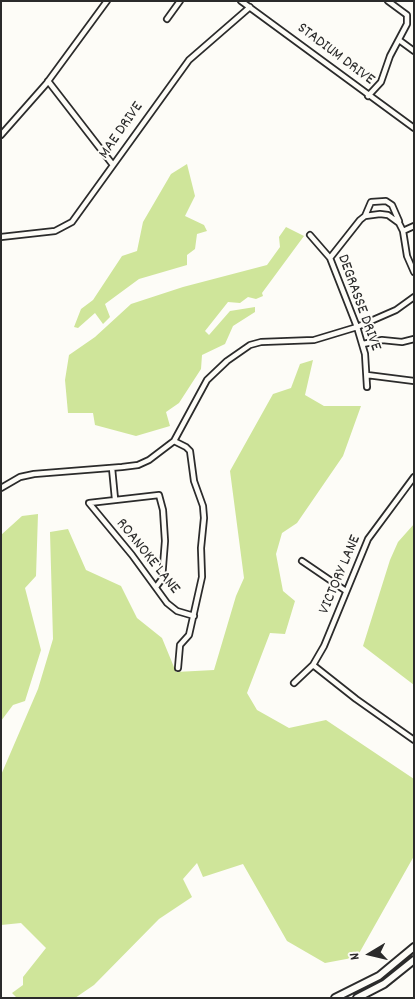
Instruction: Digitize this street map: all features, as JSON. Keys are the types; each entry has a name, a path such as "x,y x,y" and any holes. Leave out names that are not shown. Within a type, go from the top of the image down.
{"main road":[{"path":"335,998 379,976 414,947"},
{"path":"357,998 384,984 414,960"}],"street":[{"path":"1,134 48,81 107,1"},
{"path":"167,19 180,1"},
{"name":"STADIUM DRIVE","path":"242,1 368,96 414,128"},
{"path":"368,96 381,82 390,56 408,20 407,15 388,1"},
{"name":"MAE DRIVE","path":"1,237 55,231 68,225 76,218 189,60 250,7"},
{"path":"399,40 414,51"},
{"path":"48,81 114,165"},
{"path":"330,258 355,224 365,216 371,202 386,201 392,205 403,231 407,256 414,272"},
{"path":"365,216 388,215 399,224"},
{"path":"403,231 414,226"},
{"name":"DEGRASSE DRIVE","path":"310,235 330,258 357,327 363,344 367,387"},
{"path":"1,488 20,477 34,474 138,465 149,460 174,441 207,380 227,361 250,345 270,341 308,341 357,327 396,310 414,297"},
{"path":"363,344 382,340 406,342 414,339"},
{"path":"367,375 414,381"},
{"path":"174,441 190,451 194,481 204,512 201,548 202,577 189,634 180,645 178,668"},
{"path":"112,468 116,499 158,496 163,510 165,540 162,579 156,586"},
{"name":"VICTORY LANE","path":"294,683 313,665 324,646 368,540 414,477"},
{"name":"ROANOKE LANE","path":"116,499 89,503 156,586 167,603 177,611 194,616"},
{"path":"302,561 346,591"},
{"path":"313,665 356,700 414,740"}],"green space":[{"path":"187,164 195,196 185,216 204,225 207,231 197,234 195,249 187,255 187,265 139,279 105,304 110,317 103,324 95,313 78,328 74,327 81,309 93,300 122,256 137,251 143,222 171,174"},
{"path":"286,227 304,236 262,293 263,296 256,299 248,297 240,303 228,302 205,331 209,335 230,311 255,307 255,312 233,326 225,344 202,355 201,369 179,403 166,412 170,426 136,436 95,425 93,413 68,413 65,380 69,355 95,337 131,304 183,287 267,265 280,247 279,237"},
{"path":"313,360 305,395 324,406 361,406 343,456 297,523 282,533 276,554 283,591 295,601 285,634 270,633 247,693 257,710 289,728 326,720 414,779 414,856 357,957 325,963 287,941 243,864 203,877 197,863 183,879 192,897 159,919 94,985 75,998 17,998 12,993 23,985 23,977 46,948 21,923 1,925 1,775 38,689 53,639 50,532 68,529 86,570 121,586 137,618 162,638 176,672 214,670 236,596 244,578 230,471 273,394 291,388 300,364"},
{"path":"38,514 36,576 25,588 41,650 25,701 13,705 1,721 1,535 22,516"},
{"path":"414,524 414,685 363,646 390,560 398,542"}]}
